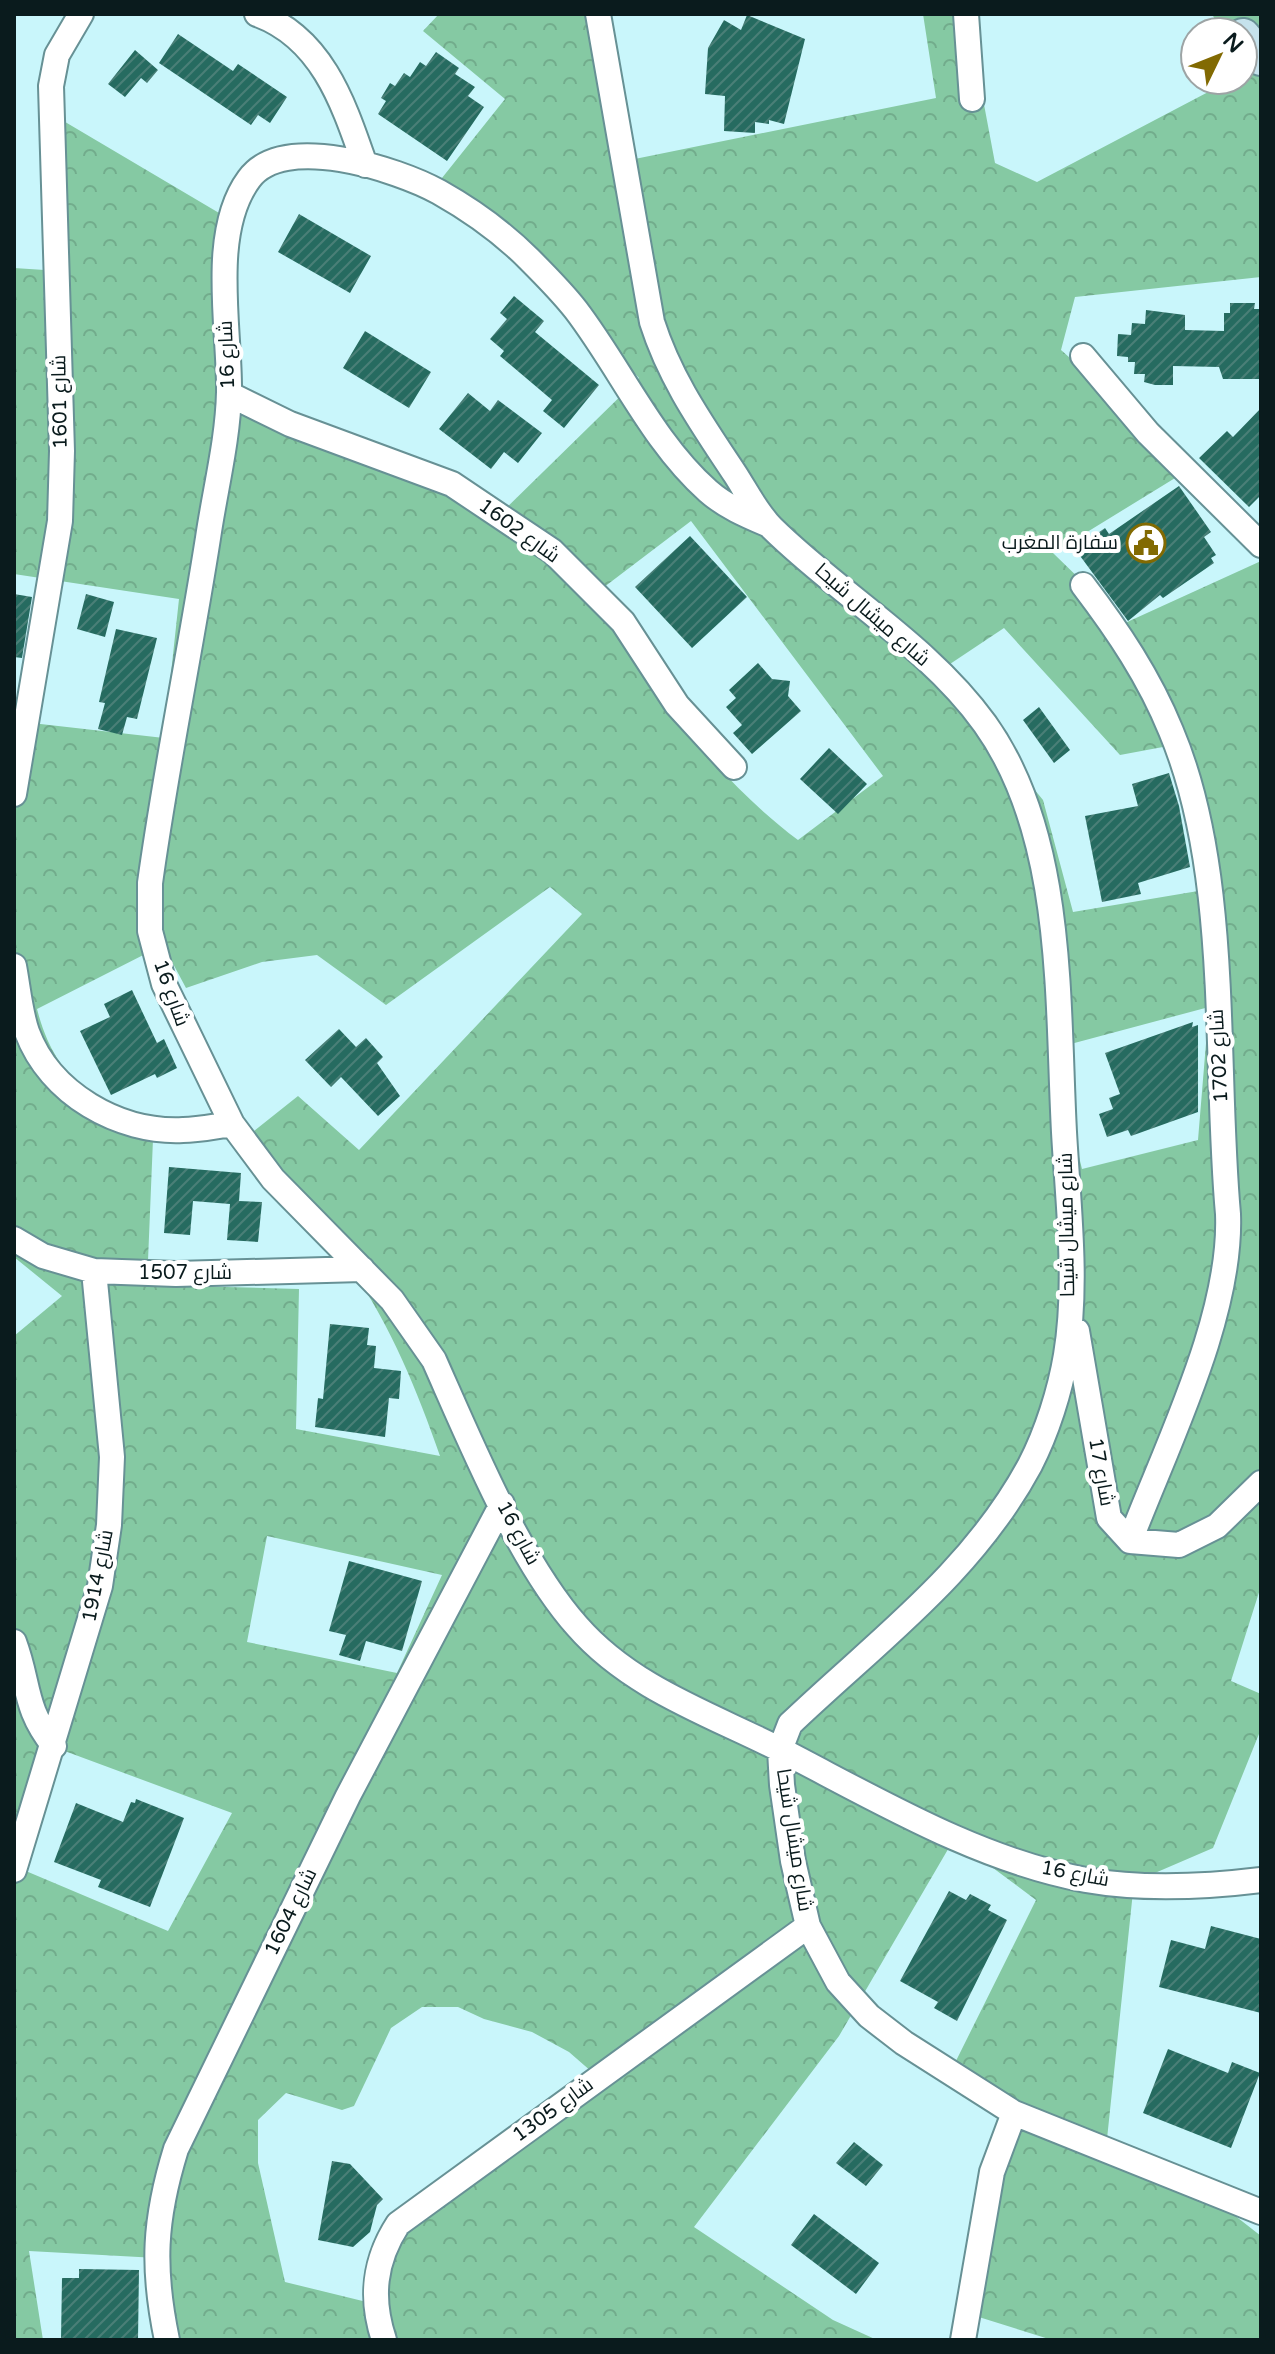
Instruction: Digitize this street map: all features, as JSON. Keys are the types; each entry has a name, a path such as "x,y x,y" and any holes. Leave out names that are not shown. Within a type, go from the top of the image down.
{"street":[{"name":"شارع 1601","path":"14,794 60,521 62,451 51,86 57,55 81,14"},
{"path":"257,14 293,33 324,65 365,165"},
{"name":"شارع ميشال شيحا","path":"598,14 652,322 663,359 686,401 769,525 947,679 984,723 1008,761 1022,795 1052,909 1070,1292 1066,1354 1052,1410 1033,1460 1009,1503 981,1540 922,1605 790,1724 780,1750 791,1846 808,1926 838,1982 869,2016 904,2043 1014,2113 1261,2212"},
{"path":"966,14 972,99"},
{"name":"شارع 16","path":"769,525 735,510 708,491 670,448 576,309 526,256 484,221 436,191 365,165 301,154 274,161 250,176 238,198 229,228 225,290 229,394 192,635 164,780 150,895 150,931 164,984 232,1124 273,1179 392,1300 434,1360 502,1504 545,1584 577,1627 615,1661 661,1692 780,1750 852,1790 1029,1865 1087,1880 1137,1884 1193,1886 1261,1880"},
{"path":"1083,356 1148,433 1261,545"},
{"name":"شارع 1602","path":"229,394 290,424 452,484 552,551 623,622 677,705 734,767"},
{"name":"شارع 1702","path":"1083,585 1119,632 1148,680 1172,734 1194,806 1206,870 1214,959 1230,1248 1211,1331 1130,1541"},
{"path":"14,966 27,1031 41,1060 66,1088 97,1112 156,1128 182,1131 232,1124"},
{"name":"شارع 1507","path":"14,1239 43,1256 94,1271 176,1274 362,1269"},
{"name":"شارع 1914","path":"14,1870 100,1586 109,1525 112,1457 94,1271"},
{"name":"شارع 17","path":"1070,1292 1109,1518 1130,1541"},
{"path":"1130,1541 1179,1545 1217,1526 1261,1483"},
{"name":"شارع 1604","path":"167,2340 156,2288 155,2240 162,2194 176,2149 348,1796 502,1504"},
{"path":"14,1642 21,1662 26,1701 36,1724 54,1746"},
{"name":"شارع 1305","path":"384,2340 377,2321 377,2269 384,2246 398,2224 808,1926"},
{"path":"963,2340 992,2172 1014,2113"}],"green space":[{"path":"439,14 589,14 615,163 936,98 923,14 967,14 995,163 1037,182 1201,96 1259,96 1259,16 1212,14 1261,14 1261,277 1075,297 1061,350 1193,467 1053,553 1125,623 1261,561 1261,1586 1231,1681 1261,1694 1261,1729 1213,1848 1134,1882 1107,2139 1229,2211 1261,2236 1261,2340 1052,2340 966,2313 998,2113 946,2081 1036,1900 954,1839 839,2036 694,2227 833,2320 877,2340 143,2340 161,2336 157,2258 29,2251 43,2340 14,2340 14,1866 168,1931 232,1813 43,1743 14,1850 14,1336 62,1296 14,1257 14,721 164,738 179,599 14,574 14,268 60,271 50,113 236,223 218,388 423,459 502,512 639,378 511,242 426,198 505,99 423,31","holes":["691,521 883,776 798,840 737,787 710,758 661,696 591,597","1004,628 1120,755 1179,744 1216,888 1073,912 1043,800 938,672","550,887 582,914 359,1150 298,1096 254,1131 378,1311 412,1382 440,1456 296,1429 299,1289 147,1285 153,1139 96,1099 67,1072 55,1055 37,1009 163,945 186,988 262,962 317,955 386,1005","1209,1007 1198,1140 1082,1169 1052,1049","267,1536 442,1575 397,1673 247,1642","422,2007 458,2007 484,2019 532,2032 569,2052 600,2079 394,2241 379,2305 285,2282 258,2163 258,2120 286,2093 342,2110 354,2106 391,2028"]}],"building":[{"path":"747,15 805,39 784,124 769,120 769,124 755,122 755,133 724,131 725,96 705,94 708,48 724,20 741,30"},
{"path":"178,34 233,71 238,64 287,97 270,123 258,115 251,125 159,63"},
{"path":"135,50 158,70 147,83 141,78 125,97 108,84"},
{"path":"436,52 459,68 455,74 475,87 468,96 484,107 447,161 378,114 386,101 381,98 390,83 395,86 404,73 410,77 420,62 426,66"},
{"path":"299,214 371,256 350,293 278,252"},
{"path":"514,296 544,321 535,332 599,385 564,428 543,411 552,400 500,356 504,351 490,339 507,319 500,313"},
{"path":"1230,303 1255,303 1254,309 1261,309 1259,379 1223,379 1219,367 1173,366 1173,385 1155,385 1144,382 1145,374 1134,374 1135,362 1128,362 1128,357 1117,356 1118,334 1131,335 1132,323 1145,324 1146,310 1185,315 1185,330 1224,331 1224,313 1230,313"},
{"path":"365,331 431,372 409,408 343,368"},
{"path":"468,393 490,411 498,400 542,433 518,463 504,452 491,469 439,429"},
{"path":"1261,408 1261,495 1249,507 1199,458 1227,431 1233,437"},
{"name":"سفارة المغرب","path":"1179,486 1211,532 1204,537 1216,555 1211,558 1214,563 1163,598 1160,595 1128,621 1075,549 1105,528 1109,534"},
{"path":"690,536 747,597 692,648 635,587"},
{"path":"14,594 32,597 22,658 14,657"},
{"path":"86,594 114,602 105,637 77,629"},
{"path":"116,629 157,638 137,719 127,717 122,735 98,729 105,703 99,702"},
{"path":"758,663 772,679 790,681 788,696 801,711 752,754 733,733 742,725 726,707 736,698 729,690"},
{"path":"1039,707 1070,750 1054,763 1023,720"},
{"path":"829,748 867,784 838,814 800,779"},
{"path":"1169,773 1179,806 1190,867 1138,883 1141,894 1102,902 1085,816 1138,806 1132,784"},
{"path":"132,990 157,1043 164,1039 177,1068 157,1078 155,1074 111,1095 80,1031 110,1017 104,1004"},
{"path":"1193,1022 1192,1027 1198,1025 1198,1112 1131,1136 1128,1130 1107,1137 1099,1114 1113,1109 1109,1098 1120,1094 1105,1053"},
{"path":"339,1029 356,1047 366,1038 383,1057 377,1063 400,1096 378,1116 341,1077 331,1087 305,1060"},
{"path":"169,1167 241,1173 239,1201 262,1202 258,1242 227,1240 230,1204 193,1201 190,1235 164,1233"},
{"path":"330,1324 369,1328 367,1345 376,1346 374,1368 401,1371 399,1399 389,1398 385,1437 315,1427 318,1398 323,1399"},
{"path":"349,1561 422,1581 402,1651 366,1641 360,1661 339,1655 346,1635 329,1631"},
{"path":"136,1799 184,1818 150,1907 98,1887 101,1880 54,1862 76,1803 123,1822 131,1802 135,1803"},
{"path":"949,1891 966,1900 970,1894 991,1905 988,1910 1007,1920 957,2021 934,2008 938,2002 900,1981"},
{"path":"1211,1926 1261,1939 1261,2013 1159,1987 1171,1940 1205,1949"},
{"path":"1168,2049 1228,2073 1232,2062 1260,2073 1231,2148 1143,2113"},
{"path":"854,2142 883,2165 866,2186 836,2163"},
{"path":"332,2161 350,2164 383,2199 377,2205 370,2232 353,2247 318,2240"},
{"path":"814,2214 879,2263 856,2294 791,2245"},
{"path":"79,2269 139,2270 138,2340 61,2340 62,2278 79,2278"}],"place":[{"name":"سفارة المغرب","path":"1146,543"}]}
